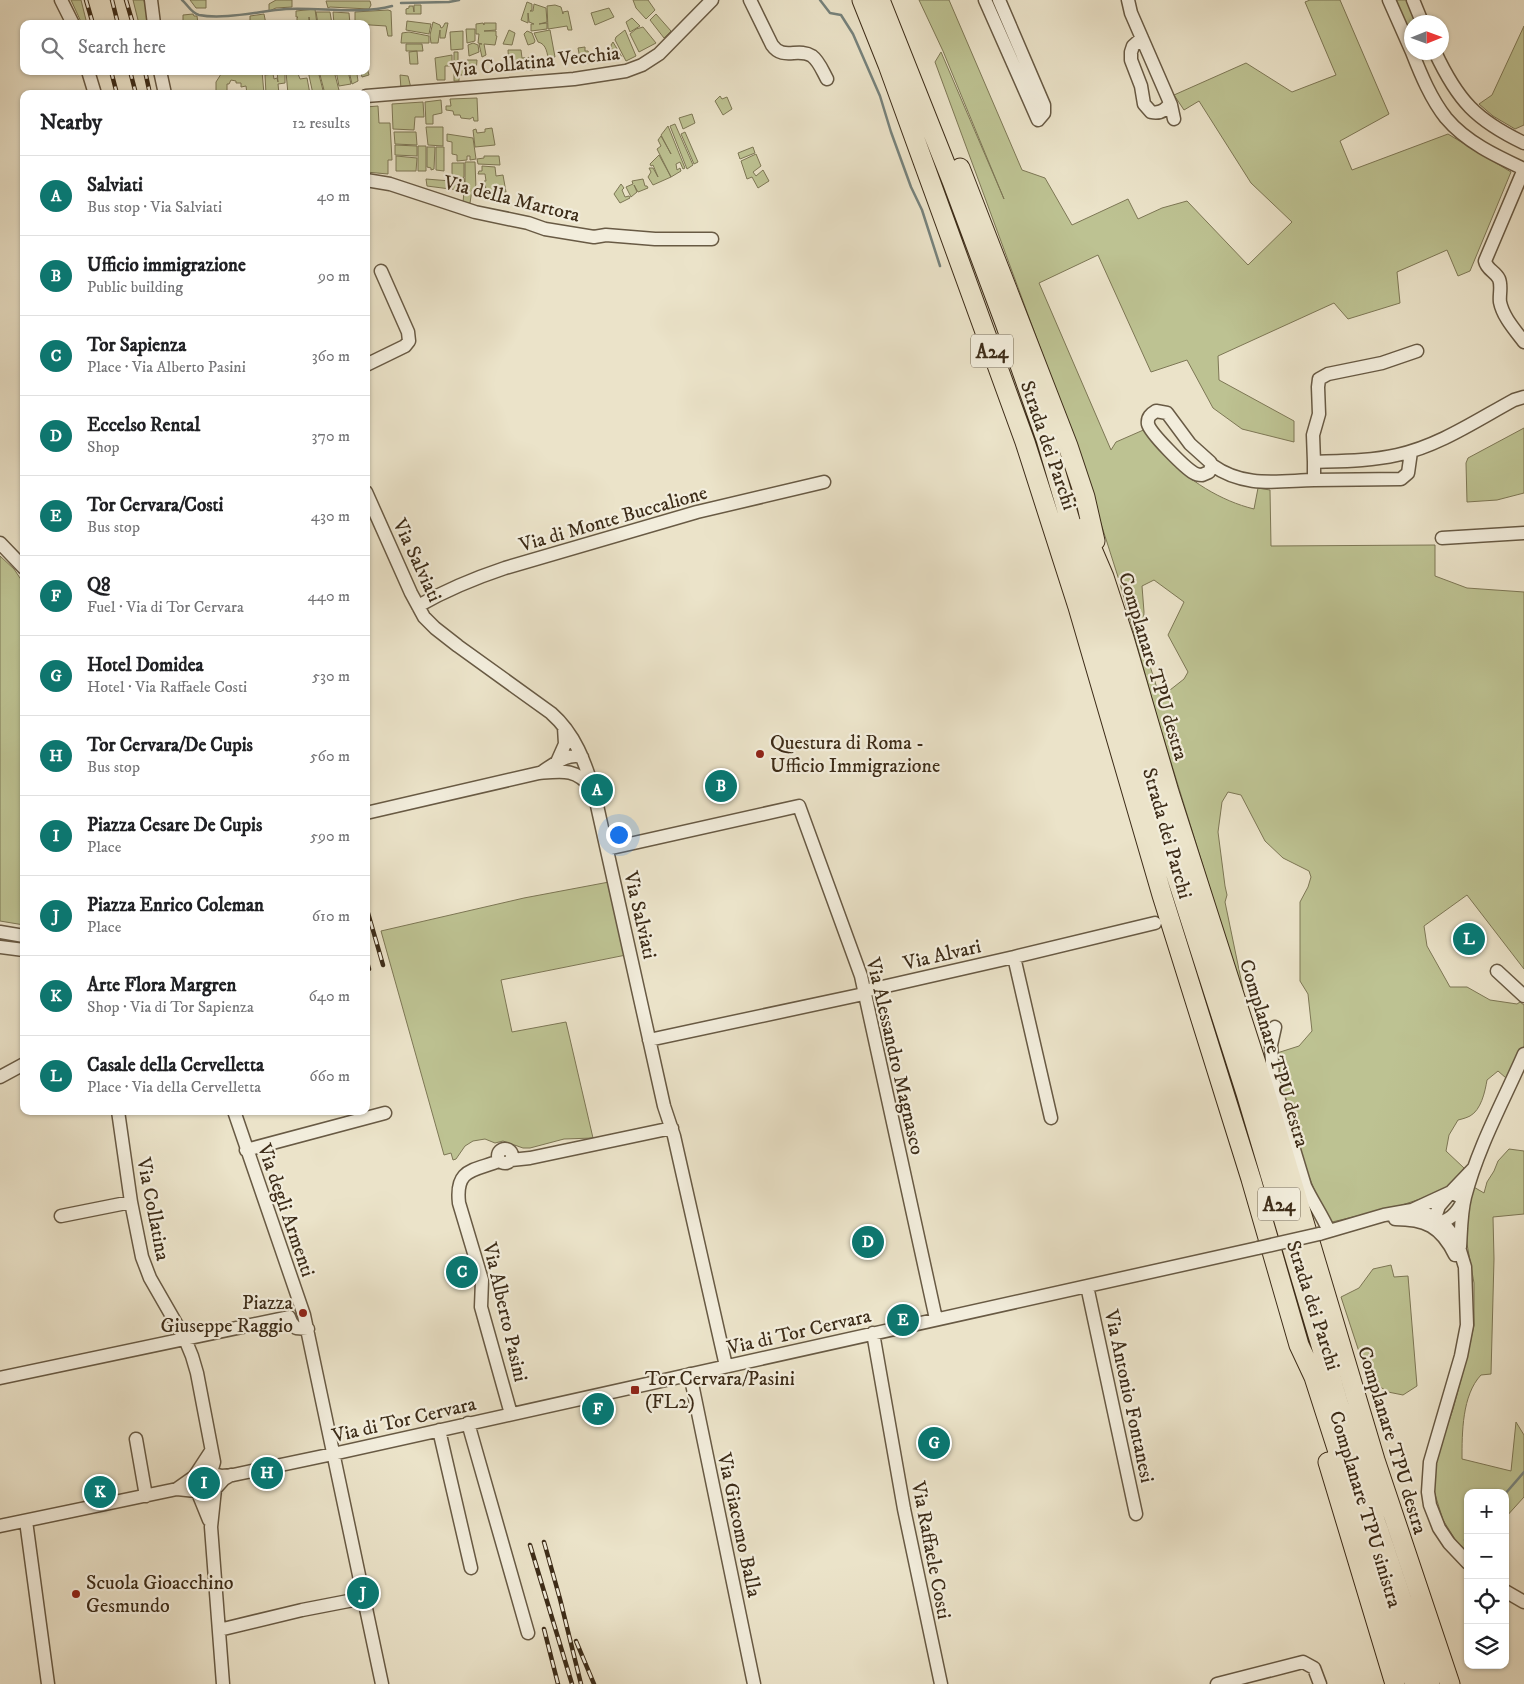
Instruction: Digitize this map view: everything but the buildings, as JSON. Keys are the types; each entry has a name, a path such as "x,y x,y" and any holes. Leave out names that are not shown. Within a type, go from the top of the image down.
{"highway":[{"path":"851,0 900,98"},
{"name":"Strada dei Parchi","path":"862,0 900,98 1025,442 1095,602"},
{"name":"Strada dei Parchi","path":"880,0 952,181 1046,439 1095,602 1121,725 1162,894 1300,1345 1314,1377 1387,1604 1415,1684"},
{"path":"892,0 996,256 1056,413 1085,497 1104,576"},
{"name":"Complanare TPU destra","path":"1046,439 1104,576 1095,602 1148,717 1195,874 1266,1098 1375,1460 1450,1684"},
{"name":"Strada dei Parchi","path":"1121,725 1183,899 1246,1093 1339,1406 1430,1684"},
{"path":"1162,894 1160,917 1154,923 1161,926 1176,939"},
{"name":"Complanare TPU sinistra","path":"1300,1345 1304,1380 1395,1684"}],"street":[{"path":"61,0 71,20"},
{"path":"151,0 154,20"},
{"name":"Via Collatina Vecchia","path":"370,96 574,80 626,71 642,65 659,54 712,0"},
{"path":"750,0 776,50 785,53 804,53 810,55 827,79"},
{"path":"985,0 1005,29 1044,106 1044,113 1038,120 1005,29 999,0"},
{"path":"1128,0 1131,13 1170,103 1174,119"},
{"path":"1389,0 1404,35"},
{"path":"1413,0 1419,15"},
{"path":"1142,38 1134,46 1131,56 1141,86 1144,104 1151,112 1157,113 1164,110 1170,103"},
{"path":"1415,60 1434,100 1450,122 1483,148 1524,169 1486,255 1486,264 1500,281 1501,305 1509,322 1524,342"},
{"path":"1439,60 1450,82 1469,108 1492,127 1524,143"},
{"path":"89,75 94,90"},
{"path":"161,75 164,90"},
{"name":"Via della Martora","path":"370,181 390,184 468,210 528,223 545,229 594,236 712,239"},
{"path":"370,363 405,346 409,338 381,271"},
{"path":"1509,322 1524,323"},
{"path":"1314,480 1313,435 1319,414 1319,380 1328,374 1382,363 1417,352"},
{"path":"1314,462 1372,459 1411,452 1442,439 1514,400 1524,397"},
{"path":"1212,465 1210,470 1204,475 1194,473 1156,436 1148,425 1150,416 1156,411 1167,413 1190,444 1212,465 1229,475 1249,481 1401,479 1408,473 1411,452"},
{"name":"Via di Monte Buccalione","path":"418,606 474,578 505,568 697,512 824,482"},
{"name":"Via Salviati","path":"370,501 424,617 435,628 546,709 563,724 572,736 582,756 594,792 664,1106 672,1128 688,1192 726,1366"},
{"path":"1442,538 1524,533"},
{"path":"0,543 20,564"},
{"path":"556,767 565,744 563,724"},
{"path":"370,812 540,773 556,767 574,755 582,756"},
{"path":"556,767 577,774 584,779 594,792"},
{"name":"Via Alessandro Magnasco","path":"607,849 799,806 861,976 936,1319"},
{"name":"Via Alvari","path":"649,1040 859,995 869,990 1154,923"},
{"path":"0,932 20,935"},
{"path":"0,947 20,950"},
{"path":"1014,957 1051,1118"},
{"path":"1497,971 1524,996"},
{"path":"1275,1028 1271,1045 1273,1080 1305,1186 1324,1218 1324,1232"},
{"path":"1437,1222 1452,1218 1459,1211 1490,1128 1524,1054"},
{"path":"0,1077 20,1066"},
{"path":"246,1150 385,1113"},
{"name":"Via Collatina","path":"119,1115 139,1246 147,1271 185,1339 196,1369 214,1464 208,1479"},
{"name":"Via degli Armenti","path":"235,1115 297,1297"},
{"name":"Via Alberto Pasini","path":"511,1414 481,1307 482,1280 459,1203 458,1189 461,1178 467,1172 505,1160 530,1158 672,1128"},
{"path":"1465,1283 1461,1267 1441,1234 1437,1222 1439,1206 1474,1167"},
{"path":"1451,1192 1464,1200"},
{"path":"1412,1210 1451,1192"},
{"path":"1460,1250 1464,1200"},
{"path":"61,1216 131,1202"},
{"name":"Via di Tor Cervara","path":"208,1479 224,1478 230,1475 333,1454 1258,1248 1397,1212 1412,1210 1437,1222"},
{"name":"Via di Tor Cervara","path":"1375,1219 1437,1222"},
{"path":"1437,1222 1453,1235 1460,1250 1464,1267 1467,1316 1464,1346 1430,1462 1428,1481 1430,1505 1437,1522 1445,1538 1464,1559"},
{"name":"Via Antonio Fontanesi","path":"1087,1286 1136,1514"},
{"path":"285,1318 297,1297"},
{"path":"297,1297 308,1331 382,1684"},
{"path":"0,1377 285,1318 296,1328 308,1331"},
{"name":"Via Raffaele Costi","path":"873,1333 904,1509 941,1684"},
{"name":"Via Giacomo Balla","path":"690,1374 754,1684"},
{"path":"468,1423 528,1633"},
{"path":"439,1430 471,1568"},
{"path":"136,1439 146,1496"},
{"path":"177,1489 207,1495 208,1479"},
{"path":"0,1526 177,1489 208,1479"},
{"path":"208,1479 193,1485 204,1506 211,1527"},
{"path":"208,1479 223,1684"},
{"path":"26,1521 48,1684"},
{"path":"1509,1593 1524,1602"},
{"path":"220,1630 364,1598"},
{"path":"1217,1684 1303,1662 1314,1668 1320,1684"}],"green space":[{"path":"71,0 81,0 86,20 80,20"},
{"path":"133,0 144,0 148,20 138,20"},
{"path":"190,0 206,0 206,8 196,8"},
{"path":"276,0 292,0 292,7 276,8 269,11 269,4"},
{"path":"633,0 648,0 655,10 646,19 636,8"},
{"path":"919,0 949,0 1022,170 1045,178 1072,225 1128,199 1138,219 1162,208 1187,201 1248,265 1292,222 1251,183 1199,101 1184,110 1174,95 1246,63 1292,92 1336,75 1305,2 1310,0 1340,0 1389,114 1340,141 1352,170 1448,134 1511,172 1470,271 1458,276 1447,250 1397,272 1400,303 1348,319 1334,303 1218,356 1219,380 1294,421 1294,442 1242,429 1213,408 1187,360 1151,372 1098,255 1039,283 1111,450 1116,442 1148,428 1160,449 1174,464 1194,481 1217,495 1254,509 1258,488 1270,490 1271,546 1435,545 1435,576 1467,588 1524,592 1524,969 1467,895 1424,926 1427,946 1450,987 1467,987 1490,1000 1517,1004 1520,1002 1524,1005 1524,1046 1512,1076 1506,1078 1498,1071 1487,1080 1484,1095 1477,1110 1470,1116 1458,1120 1449,1135 1446,1151 1464,1168 1457,1180 1441,1192 1399,1206 1332,1222 1320,1204 1298,1149 1276,1077 1277,1053 1299,1046 1312,1031 1308,994 1300,981 1300,902 1311,877 1309,871 1283,858 1265,841 1241,795 1228,792 1222,802 1218,832 1227,895 1225,902 1243,989 1241,989 1157,717 1119,580 1076,445 935,62 941,52 1004,199 943,51","holes":["1154,580 1184,602 1168,635 1188,672 1184,679 1170,690 1157,688 1150,666 1143,630 1142,586"]},
{"path":"1394,0 1408,0 1415,15 1404,15 1404,24"},
{"path":"326,1 370,1 371,5 369,9 328,8"},
{"path":"527,2 532,4 532,10 530,11 533,11 534,4 546,8 547,22 539,24 547,23 547,29 531,31 531,24 534,24 529,22 528,13 528,23 521,20"},
{"path":"414,5 421,5 421,14 406,14 406,9 409,6 413,6 414,12"},
{"path":"555,5 561,7 563,14 563,12 568,11 572,30 568,30 567,26 548,29 547,6"},
{"path":"609,8 614,17 595,25 591,13"},
{"path":"315,9 316,20 309,20 309,17 309,20 297,20 296,11"},
{"path":"391,11 392,36 388,36 386,26 370,25 370,20 355,20 355,12"},
{"path":"316,12 330,12 331,20 317,20"},
{"path":"333,12 349,13 350,20 334,20"},
{"path":"193,14 197,16 198,20 183,20 183,15"},
{"path":"264,14 265,20 250,20 250,16"},
{"path":"656,14 671,31 664,38 650,20"},
{"path":"632,18 640,26 630,32 626,22"},
{"path":"407,21 431,24 429,34 406,30"},
{"path":"433,22 440,25 441,28 445,23 448,23 445,38 440,38 440,30 438,43 431,43 430,35"},
{"path":"483,23 484,25 484,23 496,23 496,30 484,31 496,31 497,36 495,45 484,44 486,55 482,57 479,44 482,44 478,43 479,34 476,34 476,24"},
{"path":"1524,26 1524,125 1515,129 1493,116 1479,104 1492,95"},
{"path":"643,27 656,43 639,52 630,34 636,29"},
{"path":"466,29 475,29 475,41 467,43"},
{"path":"509,30 515,33 512,45 503,44"},
{"path":"550,30 555,57 552,58 553,62 549,62 545,47 538,42 534,33"},
{"path":"625,30 636,56 626,61 615,40"},
{"path":"463,31 463,49 451,50 450,32"},
{"path":"527,31 532,33 535,41 528,45 524,34"},
{"path":"409,32 429,36 429,43 401,43 402,33"},
{"path":"613,42 622,57 614,60 611,45"},
{"path":"473,43 478,45 479,52 469,56 468,45"},
{"path":"406,44 422,44 423,51 406,51"},
{"path":"585,47 585,51 588,51 590,56 594,56 595,61 587,63 586,57 586,63 581,64 578,48"},
{"path":"508,50 521,50 522,58 533,57 533,70 509,70"},
{"path":"417,51 418,64 410,64 409,52"},
{"path":"454,52 458,52 458,64 467,64 468,75 459,75 459,81 454,81"},
{"path":"452,55 452,66 445,66 445,80 437,80 435,58"},
{"path":"467,60 477,60 476,73 469,74"},
{"path":"220,75 262,75 264,90 246,90 246,86 241,87 241,83 231,80 227,84 227,90 216,90 216,82"},
{"path":"265,75 273,75 274,79 277,78 278,82 277,75 285,75 285,83 278,84 279,90 266,90"},
{"path":"286,75 298,75 300,79 307,78 309,90 288,90"},
{"path":"309,75 319,75 323,90 312,90"},
{"path":"320,75 335,75 339,90 324,90"},
{"path":"337,75 349,75 351,84 339,86"},
{"path":"350,75 357,75 358,81 352,84"},
{"path":"400,75 408,76 411,88 401,89"},
{"path":"720,96 722,99 727,97 732,109 723,115 715,101"},
{"path":"477,98 478,121 474,121 473,117 470,119 461,118 460,115 454,115 453,111 446,110 446,106 451,106 450,99"},
{"path":"441,100 442,113 433,115 433,124 426,124 425,102"},
{"path":"423,102 424,117 415,117 414,130 393,129 392,104"},
{"path":"378,106 379,123 390,123 392,160 388,160 388,174 370,172 370,107"},
{"path":"692,114 695,123 683,129 679,118"},
{"path":"675,124 693,165 687,169 670,126"},
{"path":"668,126 685,168 683,169 680,162 676,164 677,170 680,168 681,171 671,177 657,149 661,146 658,140 661,136 671,154 661,135"},
{"path":"426,127 443,127 443,146 428,145"},
{"path":"492,128 495,145 475,147 473,130 476,129 477,133 485,132 485,129"},
{"path":"394,132 416,132 417,145 395,144"},
{"path":"685,132 698,162 694,164 681,134"},
{"path":"447,134 473,138 476,159 470,160 470,156 467,156 467,160 457,161 457,155 452,154 452,142 447,141"},
{"path":"395,145 417,146 417,156 395,155"},
{"path":"418,146 426,146 426,171 418,171"},
{"path":"427,147 435,147 434,169 431,170 431,168 427,167"},
{"path":"436,147 444,147 444,171 436,170"},
{"path":"753,147 755,153 740,159 738,153"},
{"path":"756,154 761,166 753,172 756,176 763,170 769,181 758,188 752,177 747,179 741,161"},
{"path":"659,155 671,177 653,185 648,177 651,172 649,168 653,168 658,177 653,165 651,166 650,164"},
{"path":"396,156 417,158 416,171 396,171"},
{"path":"484,156 499,156 500,165 478,164 477,159 484,158"},
{"path":"465,162 475,162 476,189 472,190 470,203 463,202 464,192 452,189 453,182 461,183 462,178 464,178 465,185"},
{"path":"452,163 464,163 464,177 461,179 452,178"},
{"path":"482,166 495,167 496,176 503,175 506,192 486,190 485,174 478,174 479,171 482,171"},
{"path":"426,179 451,181 450,189 427,186"},
{"path":"643,179 645,186 648,188 638,192 634,185 637,192 631,197 626,187 633,184 632,181"},
{"path":"621,184 624,188 622,190 625,197 629,196 630,198 620,203 614,194"},
{"path":"1524,428 1524,493 1497,500 1467,502 1466,463 1468,458"},
{"path":"0,556 14,569 20,578 20,924 0,921"},
{"path":"609,882 626,955 501,980 512,1032 566,1022 593,1138 564,1139 530,1148 523,1148 503,1141 495,1143 485,1139 473,1141 465,1146 456,1159 453,1160 451,1153 444,1155 381,931 524,898"},
{"path":"1509,1149 1524,1151 1524,1214 1493,1217 1494,1259 1491,1374 1481,1375 1470,1393 1464,1415 1462,1459 1511,1471 1516,1422 1524,1435 1524,1497 1509,1514 1509,1489 1464,1489 1464,1549 1458,1544 1443,1520 1434,1491 1435,1462 1453,1409 1474,1325 1474,1283 1467,1244 1466,1220 1472,1186 1484,1193 1487,1182 1498,1161"},
{"path":"1391,1265 1394,1277 1408,1276 1417,1386 1403,1395 1388,1392 1368,1379 1341,1297 1359,1288 1373,1269"}],"waterway":[{"path":"182,0 196,14 209,16 231,16 286,9 366,10 392,6"},
{"path":"401,3 459,0"},
{"path":"820,0 830,13 841,15 853,34 880,96 911,187 922,210 940,266"},
{"path":"1509,1489 1524,1472"}],"railway":[{"path":"86,0 92,20"},
{"path":"112,0 117,20"},
{"path":"126,0 132,20"},
{"path":"112,75 116,90"},
{"path":"131,75 135,90"},
{"path":"146,75 149,90"},
{"path":"370,920 383,965"},
{"path":"544,1542 581,1684"},
{"path":"530,1545 572,1684"},
{"path":"544,1629 558,1684"},
{"path":"576,1641 594,1684"}],"place":[{"name":"Questura di Roma - Ufficio Immigrazione","path":"760,754"},
{"name":"Ufficio immigrazione","path":"721,786"},
{"name":"Salviati","path":"597,790"},
{"name":"Casale della Cervelletta","path":"1469,939"},
{"name":"Eccelso Rental","path":"868,1242"},
{"name":"Tor Sapienza","path":"462,1272"},
{"name":"Piazza Giuseppe Raggio","path":"303,1313"},
{"name":"Tor Cervara/Costi","path":"903,1320"},
{"name":"Tor Cervara/Pasini (FL2)","path":"635,1390"},
{"name":"Q8","path":"598,1409"},
{"name":"Hotel Domidea","path":"934,1443"},
{"name":"Tor Cervara/De Cupis","path":"267,1473"},
{"name":"Piazza Cesare De Cupis","path":"204,1483"},
{"name":"Arte Flora Margren","path":"100,1492"},
{"name":"Piazza Enrico Coleman","path":"363,1593"},
{"name":"Scuola Gioacchino Gesmundo","path":"76,1594"}]}
